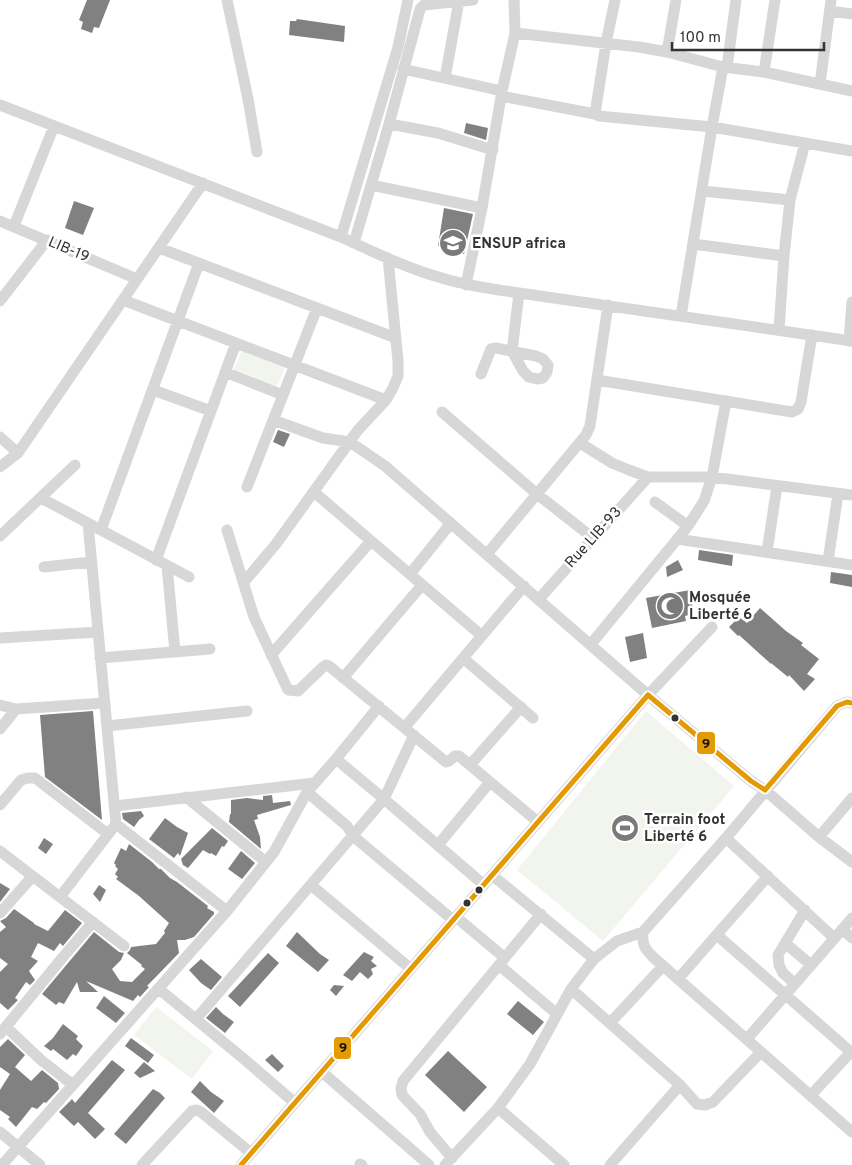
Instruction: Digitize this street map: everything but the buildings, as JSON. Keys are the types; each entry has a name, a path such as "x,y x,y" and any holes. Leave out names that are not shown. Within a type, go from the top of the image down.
{"street":[{"path":"227,0 257,152"},
{"path":"342,237 398,47 408,0"},
{"path":"354,243 390,124 420,9 424,5 473,0"},
{"path":"466,285 515,33 514,0"},
{"path":"595,114 615,0"},
{"path":"667,52 676,0"},
{"path":"681,316 712,127 725,67 736,0"},
{"path":"764,72 775,0"},
{"path":"445,78 459,1"},
{"path":"820,84 831,6 852,14"},
{"path":"515,33 639,47 725,67 764,72 852,90"},
{"path":"403,69 445,78 502,94 595,114 712,127 852,151"},
{"path":"0,105 342,237 388,258 441,278 466,285 851,341 852,302"},
{"path":"390,124 438,133 492,150"},
{"path":"14,226 54,126"},
{"path":"779,330 790,200 805,143"},
{"path":"0,467 18,452 203,183"},
{"path":"371,185 482,208"},
{"path":"702,191 790,200"},
{"name":"LIB-19","path":"0,220 137,279"},
{"path":"0,301 47,240"},
{"path":"693,244 784,256"},
{"path":"159,248 396,338"},
{"path":"244,582 276,544 358,430 386,400 393,388 398,376 398,362 388,258"},
{"path":"101,530 199,263"},
{"path":"481,374 491,350 496,348 512,351 519,293"},
{"path":"123,300 386,400"},
{"path":"487,554 586,435 590,426 608,305"},
{"path":"247,487 317,308"},
{"path":"597,380 792,412 798,409 801,402 812,335"},
{"path":"156,560 236,343"},
{"path":"225,372 283,395"},
{"path":"152,390 211,411"},
{"path":"591,644 688,526 704,500 712,477 726,401"},
{"path":"442,412 537,494 592,538"},
{"path":"273,420 323,438 350,442 385,466 750,782 765,790 819,837 852,862"},
{"path":"0,438 18,452"},
{"path":"580,443 612,462 648,476 712,477 852,495"},
{"path":"0,536 75,465"},
{"name":"Rue LIB-93","path":"539,599 648,476"},
{"path":"767,552 777,486"},
{"path":"314,492 482,636"},
{"path":"828,561 838,494"},
{"path":"41,498 189,577"},
{"path":"655,502 688,526"},
{"path":"60,897 116,824 88,523"},
{"path":"410,574 451,523"},
{"path":"226,530 254,617 288,690 298,691 323,667 326,665 330,666 446,762 457,755 538,822"},
{"path":"677,539 852,565"},
{"path":"271,655 371,541"},
{"path":"44,567 91,562"},
{"path":"167,566 175,652"},
{"path":"343,678 422,585"},
{"path":"405,727 524,586"},
{"path":"241,1165 648,695 712,627"},
{"path":"0,638 98,632"},
{"path":"100,658 210,649"},
{"path":"463,658 533,718"},
{"path":"0,706 16,709 105,702"},
{"path":"541,914 403,1081 402,1095 420,1114 449,1161 498,1108 530,1064 571,989 594,959 617,941 643,932 726,838 836,706 847,702 852,703"},
{"path":"2,1165 227,911 280,843 311,788 379,706"},
{"path":"470,765 520,707"},
{"path":"0,729 16,709"},
{"path":"107,726 247,710"},
{"path":"196,1020 384,799 414,735"},
{"path":"336,760 484,885"},
{"path":"0,806 20,780 35,778 108,834"},
{"path":"438,845 490,782"},
{"path":"114,806 186,797 311,788"},
{"path":"311,788 347,826 353,836 454,919 557,1014"},
{"path":"186,797 266,862"},
{"path":"819,837 852,798"},
{"path":"116,824 227,911"},
{"path":"726,838 834,938"},
{"path":"0,851 124,946"},
{"path":"492,875 594,959"},
{"path":"678,980 768,876"},
{"path":"0,913 32,877"},
{"path":"311,885 411,969"},
{"path":"795,984 783,973 778,955 805,910"},
{"path":"747,1039 852,918"},
{"path":"73,1085 3,1031 93,922"},
{"path":"842,929 852,938"},
{"path":"643,932 642,941 645,948 663,966 852,1132"},
{"path":"718,934 851,1053 811,1095"},
{"path":"785,943 811,965"},
{"path":"610,1023 663,966"},
{"path":"159,989 295,1103"},
{"path":"571,989 680,1085 697,1104 705,1106 713,1102 761,1052"},
{"path":"322,1072 429,1165"},
{"path":"610,1165 680,1085"},
{"path":"498,1108 564,1165"},
{"path":"142,1165 192,1111 197,1110 251,1153"},
{"path":"0,1132 40,1165"}],"shaded area":[{"path":"242,351 285,368 277,386 234,369"},
{"name":"Terrain foot Liberté 6","path":"646,711 734,786 603,941 517,870"},
{"path":"156,1007 213,1051 192,1079 134,1035"}],"transit line":[{"name":"9","path":"648,695 751,781 765,790"},
{"name":"9","path":"241,1165 648,695"},
{"name":"9","path":"765,790 837,706 847,702 852,703"}],"place":[{"name":"ENSUP africa","path":"453,243"},
{"name":"Mosquée Liberté 6","path":"670,606"},
{"name":"Terrain foot Liberté 6","path":"625,828"}]}
